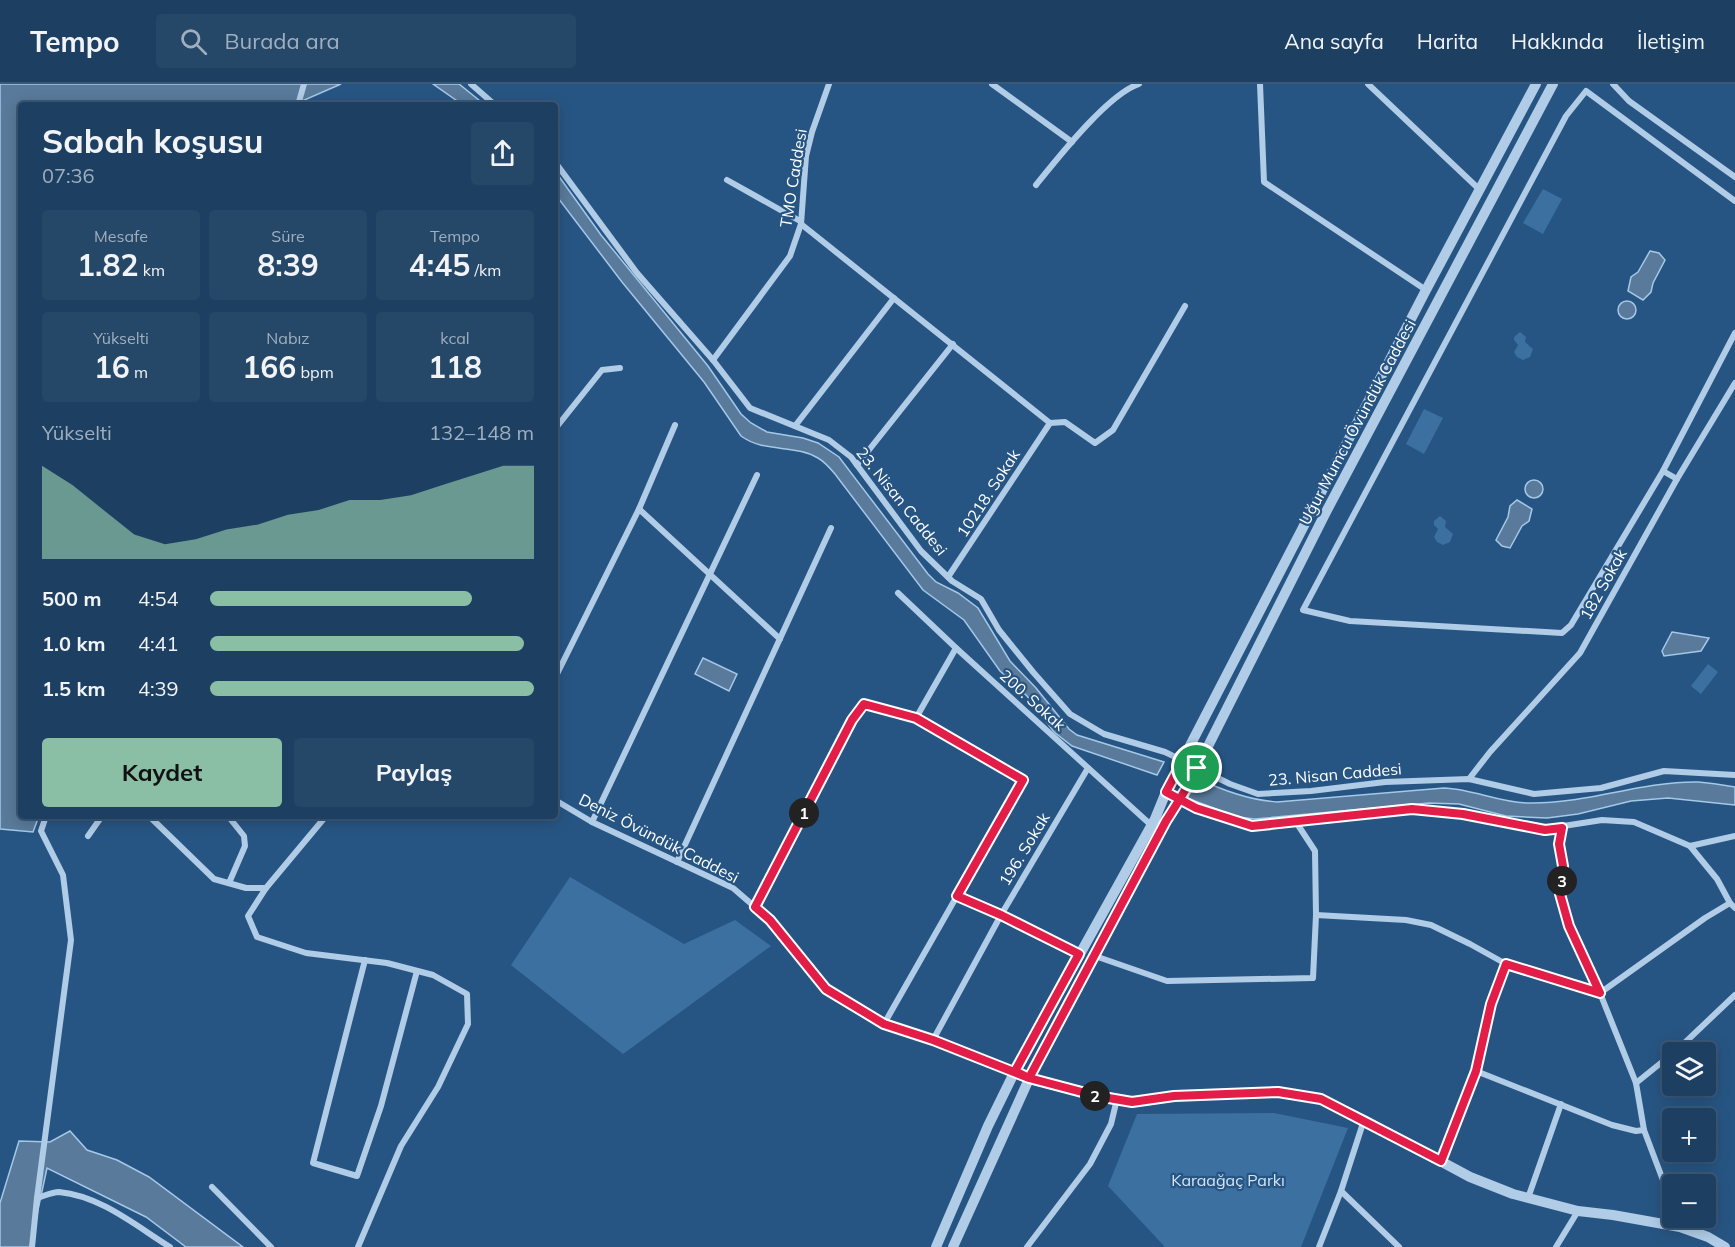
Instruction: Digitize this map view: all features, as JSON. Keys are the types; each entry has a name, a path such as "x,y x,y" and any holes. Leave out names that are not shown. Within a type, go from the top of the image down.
{"street":[{"path":"299,102 304,84"},
{"path":"471,84 492,102"},
{"name":"TMO Caddesi","path":"712,360 790,256 800,223 808,148 829,84"},
{"path":"992,84 1072,142"},
{"path":"1036,185 1072,142 1129,87 1139,84"},
{"path":"1260,84 1264,182 1426,290"},
{"path":"1368,84 1480,190"},
{"name":"Uğur Mumcu Övündük Caddesi","path":"1169,788 1426,290 1536,84"},
{"name":"Uğur Mumcu Övündük Caddesi","path":"1182,795 1326,512 1553,84"},
{"path":"1613,84 1629,101 1735,177"},
{"path":"1735,201 1586,91 1566,116 1303,610 1350,621 1562,633 1571,625 1662,471 1735,333"},
{"name":"23. Nisan Caddesi","path":"558,166 637,273 750,408 829,440 851,457 921,551 948,577 981,599 999,630 1071,714 1104,734 1165,752 1195,772 1258,794 1311,791 1385,782 1469,779 1534,794 1601,788 1664,771 1735,775"},
{"path":"727,180 800,223 1050,423 1065,422 1095,443 1113,430 1185,306"},
{"path":"795,426 894,297"},
{"path":"857,465 953,345"},
{"path":"558,425 602,370 620,369"},
{"name":"182 Sokak","path":"1469,779 1490,752 1580,652 1677,479 1735,383"},
{"name":"10218. Sokak","path":"948,577 1050,423"},
{"path":"558,672 639,509 675,425"},
{"path":"1662,471 1677,479"},
{"path":"592,822 757,475"},
{"path":"639,509 780,639"},
{"path":"677,862 831,528"},
{"name":"200. Sokak","path":"898,593 1151,825"},
{"path":"916,718 956,648"},
{"path":"755,907 852,720 864,704 916,718 1023,780 884,1024"},
{"name":"196. Sokak","path":"933,1040 1001,915 1088,768"},
{"path":"936,1247 1015,1071 1151,825 1169,788 1205,812 1252,826 1412,809 1463,814 1545,830 1602,820 1634,822 1690,846 1718,879 1732,905 1705,918 1600,993"},
{"path":"953,1247 1029,1078 1182,795"},
{"name":"Deniz Övündük Caddesi","path":"558,802 592,822 733,888 770,920 826,989 884,1024 1015,1071"},
{"path":"32,1247 71,940 63,875 41,831 45,819"},
{"path":"87,836 100,819"},
{"path":"152,819 214,879 246,888 266,888"},
{"path":"229,884 245,846 244,836 230,819"},
{"path":"324,819 266,888 248,916 257,937 306,953 387,963 433,975 467,994 468,1024 438,1087 401,1146 358,1247"},
{"path":"1095,956 1167,981 1313,978 1316,915 1315,851 1296,822"},
{"path":"1562,828 1559,844 1563,866 1560,894 1569,926 1600,993 1636,1083 1644,1130 1662,1178"},
{"path":"1690,846 1735,836"},
{"path":"957,896 1079,954"},
{"path":"1316,915 1406,920 1431,925 1506,964 1600,993"},
{"path":"365,960 313,1163 357,1176 381,1106 417,971"},
{"path":"1441,1161 1476,1071 1491,1004 1506,964"},
{"path":"1686,1042 1735,995"},
{"path":"1636,1083 1662,1063"},
{"path":"1015,1071 1029,1078 1097,1096 1132,1102 1174,1096 1278,1092 1321,1099 1470,1177 1528,1198 1578,1211 1662,1220"},
{"path":"1476,1071 1612,1125 1636,1131 1644,1130"},
{"path":"1027,1247 1090,1164 1112,1124 1117,1100"},
{"path":"1528,1198 1561,1104"},
{"path":"1319,1247 1341,1191 1364,1120"},
{"path":"212,1187 271,1247"},
{"path":"1341,1191 1399,1247"},
{"path":"37,1198 57,1192 78,1196 112,1210 170,1247"},
{"path":"1556,1247 1578,1211"},
{"path":"1690,1228 1725,1247"}],"green space":[{"path":"1543,189 1562,199 1543,234 1523,223"},
{"path":"1520,332 1526,337 1525,342 1533,349 1530,357 1523,360 1514,352 1518,345 1514,337"},
{"path":"1424,409 1443,418 1424,454 1406,444"},
{"path":"1440,516 1446,521 1445,527 1453,534 1450,542 1443,545 1434,537 1438,529 1434,521"},
{"path":"1708,664 1718,672 1701,694 1691,686"},
{"path":"570,877 684,944 735,920 771,946 623,1054 511,965"},
{"name":"Karaağaç Parkı","path":"1274,1113 1348,1128 1301,1247 1165,1247 1108,1186 1137,1114"}],"shaded area":[{"path":"0,84 341,84 300,102 18,102 18,819 38,819 33,832 0,829"},
{"path":"433,84 459,84 481,102 459,102"},
{"path":"558,175 601,235 708,366 741,414 767,432 818,443 839,457 928,574 936,582 958,593 978,608 1010,661 1036,688 1069,729 1077,735 1164,762 1157,775 1072,746 1054,732 1027,696 1000,671 964,620 923,590 823,461 799,451 759,445 741,436 704,382 622,282 558,198"},
{"path":"1650,251 1659,253 1665,260 1651,292 1643,300 1628,291 1631,277 1638,272"},
{"path":"1627,301 1633,304 1636,310 1633,316 1627,319 1621,316 1618,310 1621,304"},
{"path":"1534,480 1540,483 1543,489 1540,495 1534,498 1528,495 1525,489 1528,483"},
{"path":"1517,500 1532,509 1529,521 1522,526 1510,548 1502,546 1496,540 1508,517 1510,506"},
{"path":"1672,632 1709,638 1701,651 1664,656 1662,651"},
{"path":"703,658 737,674 729,691 695,674"},
{"path":"1199,779 1237,794 1277,802 1444,788 1529,803 1572,800 1656,785 1698,782 1735,787 1735,805 1668,798 1631,801 1578,814 1547,818 1506,816 1459,804 1429,803 1255,819 1237,817 1187,798"},
{"path":"70,1131 87,1150 117,1160 149,1177 243,1247 186,1247 146,1217 47,1168 30,1247 0,1247 0,1203 19,1141 50,1142"}],"route":[{"path":"1197,768 1183,760 1166,792 1180,799 1196,808 1252,826 1412,809 1463,814 1545,830 1562,828 1559,844 1563,866 1560,894 1569,926 1600,993 1506,964 1491,1004 1476,1071 1441,1161 1321,1099 1278,1092 1174,1096 1132,1102 1097,1096 1029,1078 1015,1071 1079,954 957,896 1023,780 916,718 864,704 852,720 755,907 770,920 826,989 884,1024 933,1040 1029,1078 1166,821 1180,799 1185,791 1197,768"}]}
